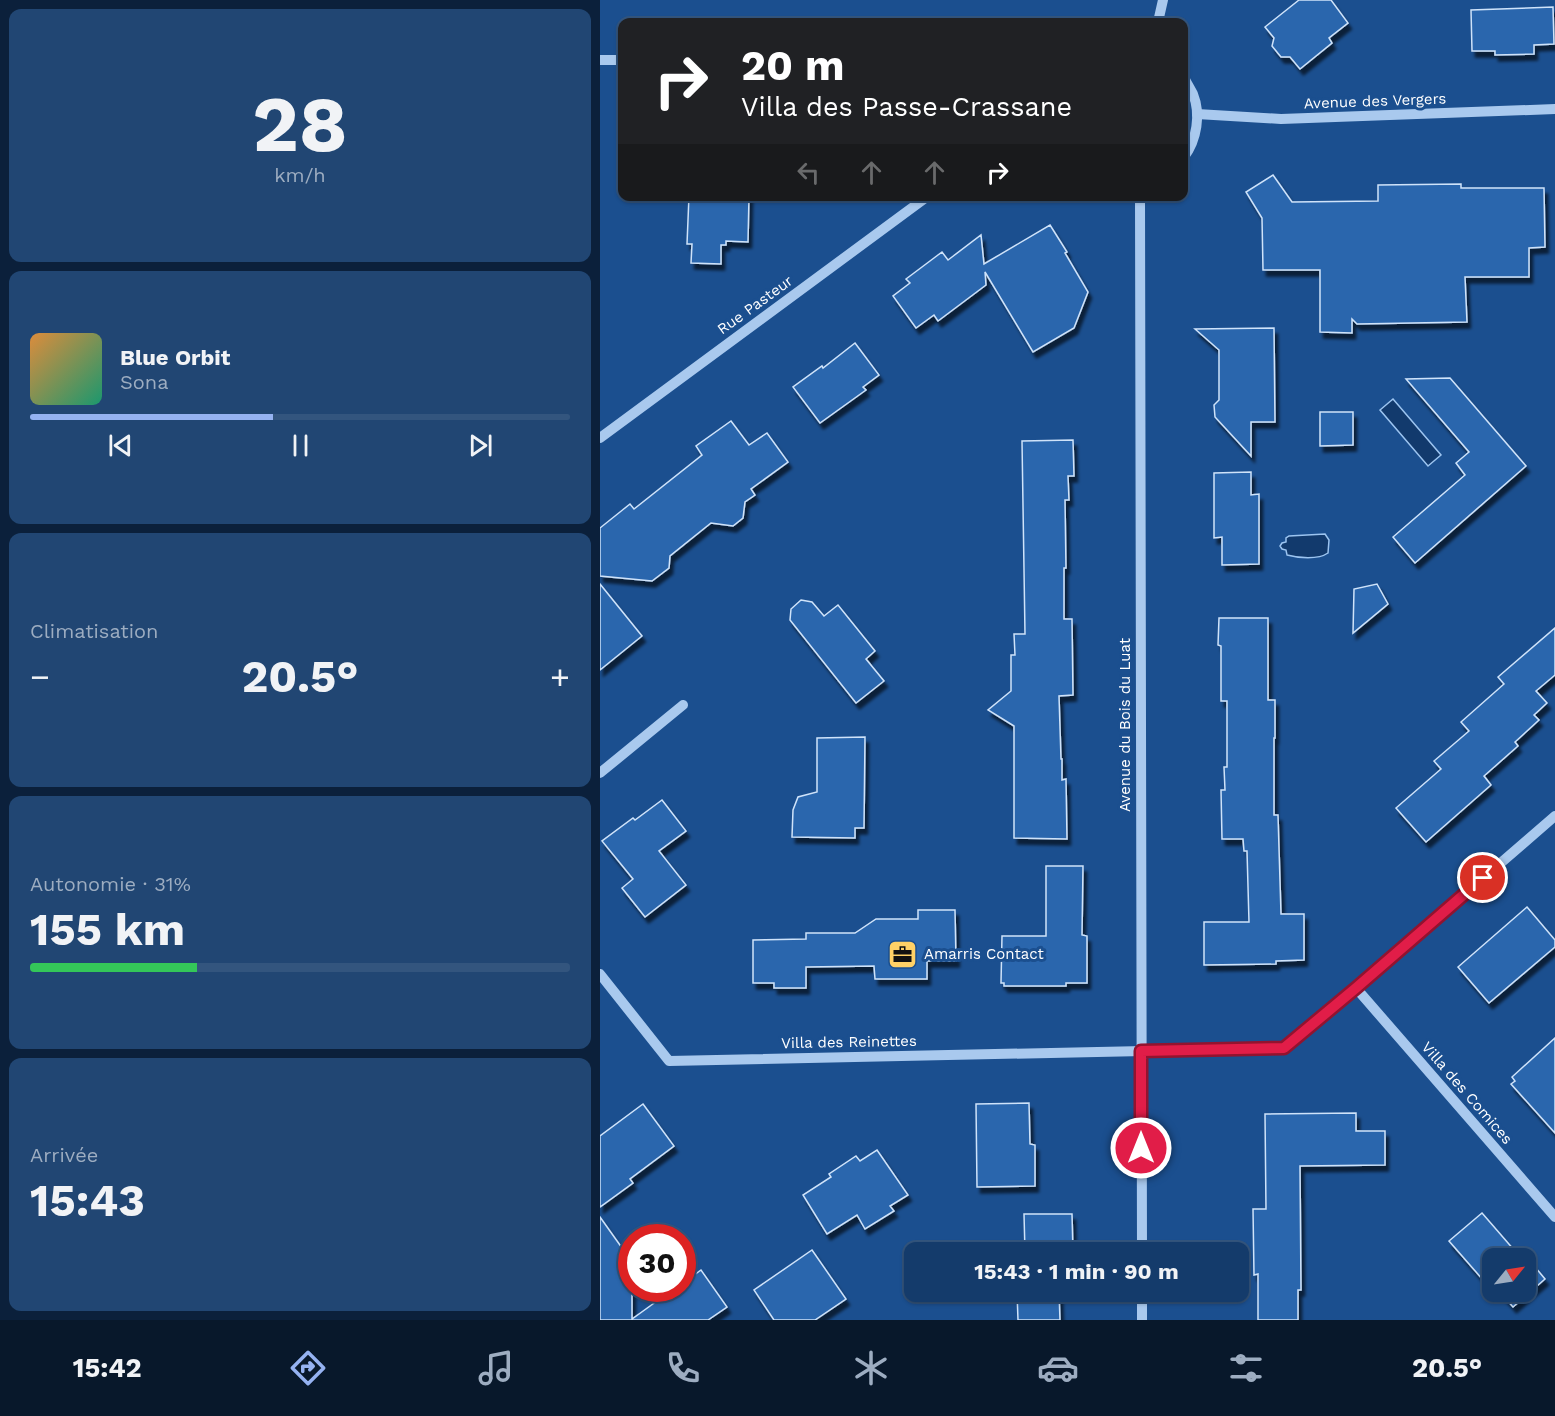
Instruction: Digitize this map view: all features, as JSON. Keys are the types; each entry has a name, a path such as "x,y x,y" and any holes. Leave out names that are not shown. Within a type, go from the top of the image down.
{"street":[{"path":"1159,18 1163,0"},
{"path":"600,60 618,60"},
{"path":"1188,85 1193,94 1197,114 1195,133 1188,152"},
{"name":"Avenue des Vergers","path":"1197,114 1281,119 1555,109"},
{"name":"Rue Pasteur","path":"600,438 921,201"},
{"name":"Avenue du Bois du Luat","path":"1140,201 1142,1242"},
{"path":"600,773 683,705"},
{"path":"1141,1051 1284,1048 1555,816"},
{"name":"Villa des Reinettes","path":"602,981 669,1060 1141,1051"},
{"name":"Villa des Comices","path":"1356,988 1555,1218"},
{"path":"1142,1302 1142,1320"}],"water":[{"path":"1393,399 1441,455 1428,466 1380,410"},
{"path":"1325,534 1329,540 1328,553 1319,557 1302,558 1287,555 1286,550 1280,546 1289,536"}],"building":[{"path":"1299,0 1331,0 1348,23 1329,38 1332,43 1300,69 1290,57 1281,57 1272,46 1274,38 1265,27"},
{"path":"1553,7 1554,44 1534,45 1534,54 1495,55 1495,51 1472,51 1471,10"},
{"path":"1273,175 1292,202 1378,201 1378,185 1461,184 1461,188 1544,188 1545,247 1529,248 1529,277 1465,277 1467,322 1357,324 1352,319 1352,333 1320,332 1320,270 1263,270 1262,218 1246,192"},
{"path":"689,201 749,201 748,242 726,241 726,245 721,245 721,264 691,263 692,244 687,244"},
{"path":"1050,225 1088,292 1074,328 1033,352 985,272 986,285 938,321 934,315 916,328 893,296 910,283 906,279 942,252 948,260 981,235 984,264"},
{"path":"1274,328 1275,422 1251,422 1251,456 1215,417 1214,405 1219,400 1219,350 1195,329"},
{"path":"855,343 879,375 863,387 866,390 820,423 793,387 822,366 823,368"},
{"path":"1450,378 1526,466 1415,563 1393,537 1465,475 1456,463 1469,452 1406,379"},
{"path":"1320,412 1353,412 1353,445 1320,446"},
{"path":"731,421 749,445 767,433 788,462 751,489 755,495 745,502 743,518 733,526 711,523 670,556 669,568 652,581 600,576 600,528 630,504 634,509 702,455 696,446"},
{"path":"1073,440 1074,476 1068,476 1069,500 1065,500 1064,619 1072,619 1073,695 1059,696 1062,780 1066,779 1067,839 1014,838 1014,726 988,710 1011,691 1011,655 1015,655 1014,634 1025,634 1022,441"},
{"path":"1251,472 1251,495 1259,494 1259,564 1222,565 1222,537 1214,538 1214,473"},
{"path":"600,584 642,636 600,670"},
{"path":"1377,584 1388,604 1353,633 1354,589"},
{"path":"801,600 812,602 824,616 838,605 875,651 866,659 884,681 856,703 790,620 791,609"},
{"path":"1219,618 1268,618 1268,700 1275,700 1274,815 1278,815 1281,914 1304,914 1304,960 1276,961 1276,964 1204,965 1204,922 1249,922 1247,851 1244,851 1243,839 1222,839 1221,790 1225,790 1224,767 1227,767 1227,701 1221,701"},
{"path":"1555,628 1555,675 1536,691 1547,703 1534,715 1539,720 1515,742 1518,746 1484,776 1491,785 1426,842 1396,808 1441,769 1434,761 1469,731 1461,722 1504,684 1498,677"},
{"path":"865,737 864,828 855,828 855,838 792,837 793,810 798,797 817,792 817,738"},
{"path":"662,800 686,831 659,851 686,885 645,917 622,888 633,879 602,841"},
{"path":"1046,866 1083,866 1082,935 1087,936 1087,983 1066,983 1066,986 1004,986 1004,983 1001,983 1002,936 1046,936"},
{"path":"1527,907 1555,940 1555,947 1489,1003 1458,967"},
{"path":"918,910 955,910 956,961 927,961 927,979 875,979 874,966 806,967 806,988 774,988 774,983 753,983 753,940 806,939 806,933 855,933 876,919 918,919"},
{"path":"1555,1038 1555,1133 1511,1084 1515,1081 1512,1077"},
{"path":"1029,1103 1030,1144 1035,1145 1035,1186 977,1187 976,1104"},
{"path":"643,1104 674,1146 630,1179 633,1183 600,1207 600,1136"},
{"path":"1356,1113 1356,1131 1385,1131 1385,1165 1300,1166 1301,1290 1298,1290 1298,1320 1258,1320 1258,1274 1254,1275 1253,1209 1266,1209 1265,1114"},
{"path":"877,1150 908,1195 890,1206 894,1211 865,1229 857,1215 827,1234 803,1195 831,1177 829,1174 856,1156 860,1161"},
{"path":"1482,1213 1512,1248 1482,1248 1482,1279 1449,1241"},
{"path":"1024,1214 1072,1214 1073,1242 1025,1242"},
{"path":"600,1217 618,1242 618,1302 632,1302 632,1319 656,1302 696,1302 696,1274 701,1270 727,1307 708,1320 600,1320"},
{"path":"812,1250 846,1299 815,1320 774,1320 754,1290"},
{"path":"1536,1268 1545,1279 1536,1287"},
{"path":"1017,1302 1059,1302 1060,1320 1018,1320"},
{"path":"1509,1302 1519,1302 1513,1307"}],"place":[{"name":"Amarris Contact","path":"903,954"}],"route":[{"path":"1141,1148 1141,1051 1284,1048 1483,878"}]}
